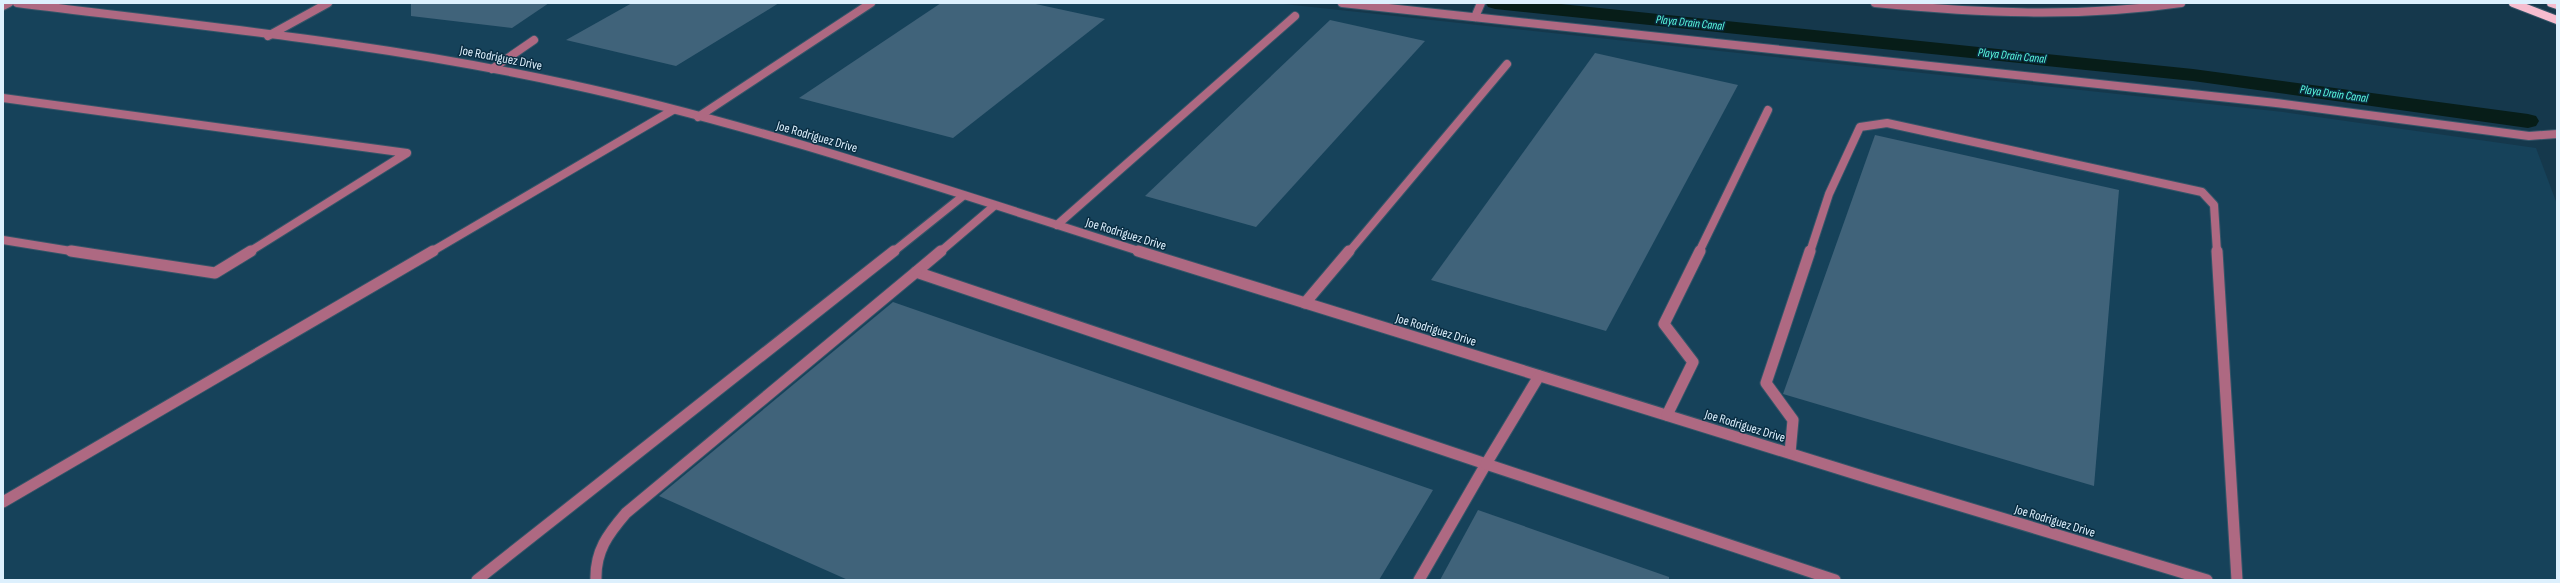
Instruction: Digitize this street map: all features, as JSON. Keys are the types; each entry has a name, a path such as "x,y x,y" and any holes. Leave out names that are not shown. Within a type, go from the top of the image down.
{"main road":[{"path":"2513,3 2557,20"},
{"path":"2551,3 2557,5"}],"street":[{"path":"3,6 9,3"},
{"name":"Joe Rodriguez Drive","path":"17,3 268,36 492,69 568,84 673,110 819,151 1539,376 2207,580"},
{"path":"268,36 328,3"},
{"path":"698,117 871,3"},
{"path":"1342,3 2261,102 2529,136 2557,134"},
{"path":"1875,3 2050,16 2100,14 2181,3"},
{"path":"1475,17 1480,5"},
{"path":"1057,225 1295,16"},
{"path":"492,69 534,40"},
{"path":"1305,303 1507,64"},
{"path":"3,98 407,152 215,273 3,240"},
{"path":"3,502 673,110"},
{"path":"1667,415 1694,362 1664,324 1768,110"},
{"path":"1790,453 1793,420 1766,383 1829,194 1860,126 1887,124 2202,192 2214,205 2237,580"},
{"path":"476,580 963,196"},
{"path":"596,580 595,568 600,543 626,513 994,206"},
{"path":"916,272 1835,580"},
{"path":"1419,580 1539,376"}],"shaded area":[{"path":"3,3 1275,3 2283,112 2536,148 2557,204 2557,580 3,580"}],"building":[{"path":"411,3 549,3 512,28 411,16"},
{"path":"632,3 779,3 676,66 566,40"},
{"path":"941,3 1031,3 1105,19 953,138 799,98"},
{"path":"1330,20 1425,41 1256,227 1145,196"},
{"path":"1595,53 1738,85 1606,331 1431,280"},
{"path":"1875,135 2119,190 2094,486 1783,394"},
{"path":"893,302 1433,490 1379,580 848,580 659,496"},
{"path":"1478,510 1669,577 1669,580 1440,580"}],"waterway":[{"name":"Playa Drain Canal","path":"1495,3 2193,75 2528,121"}]}
